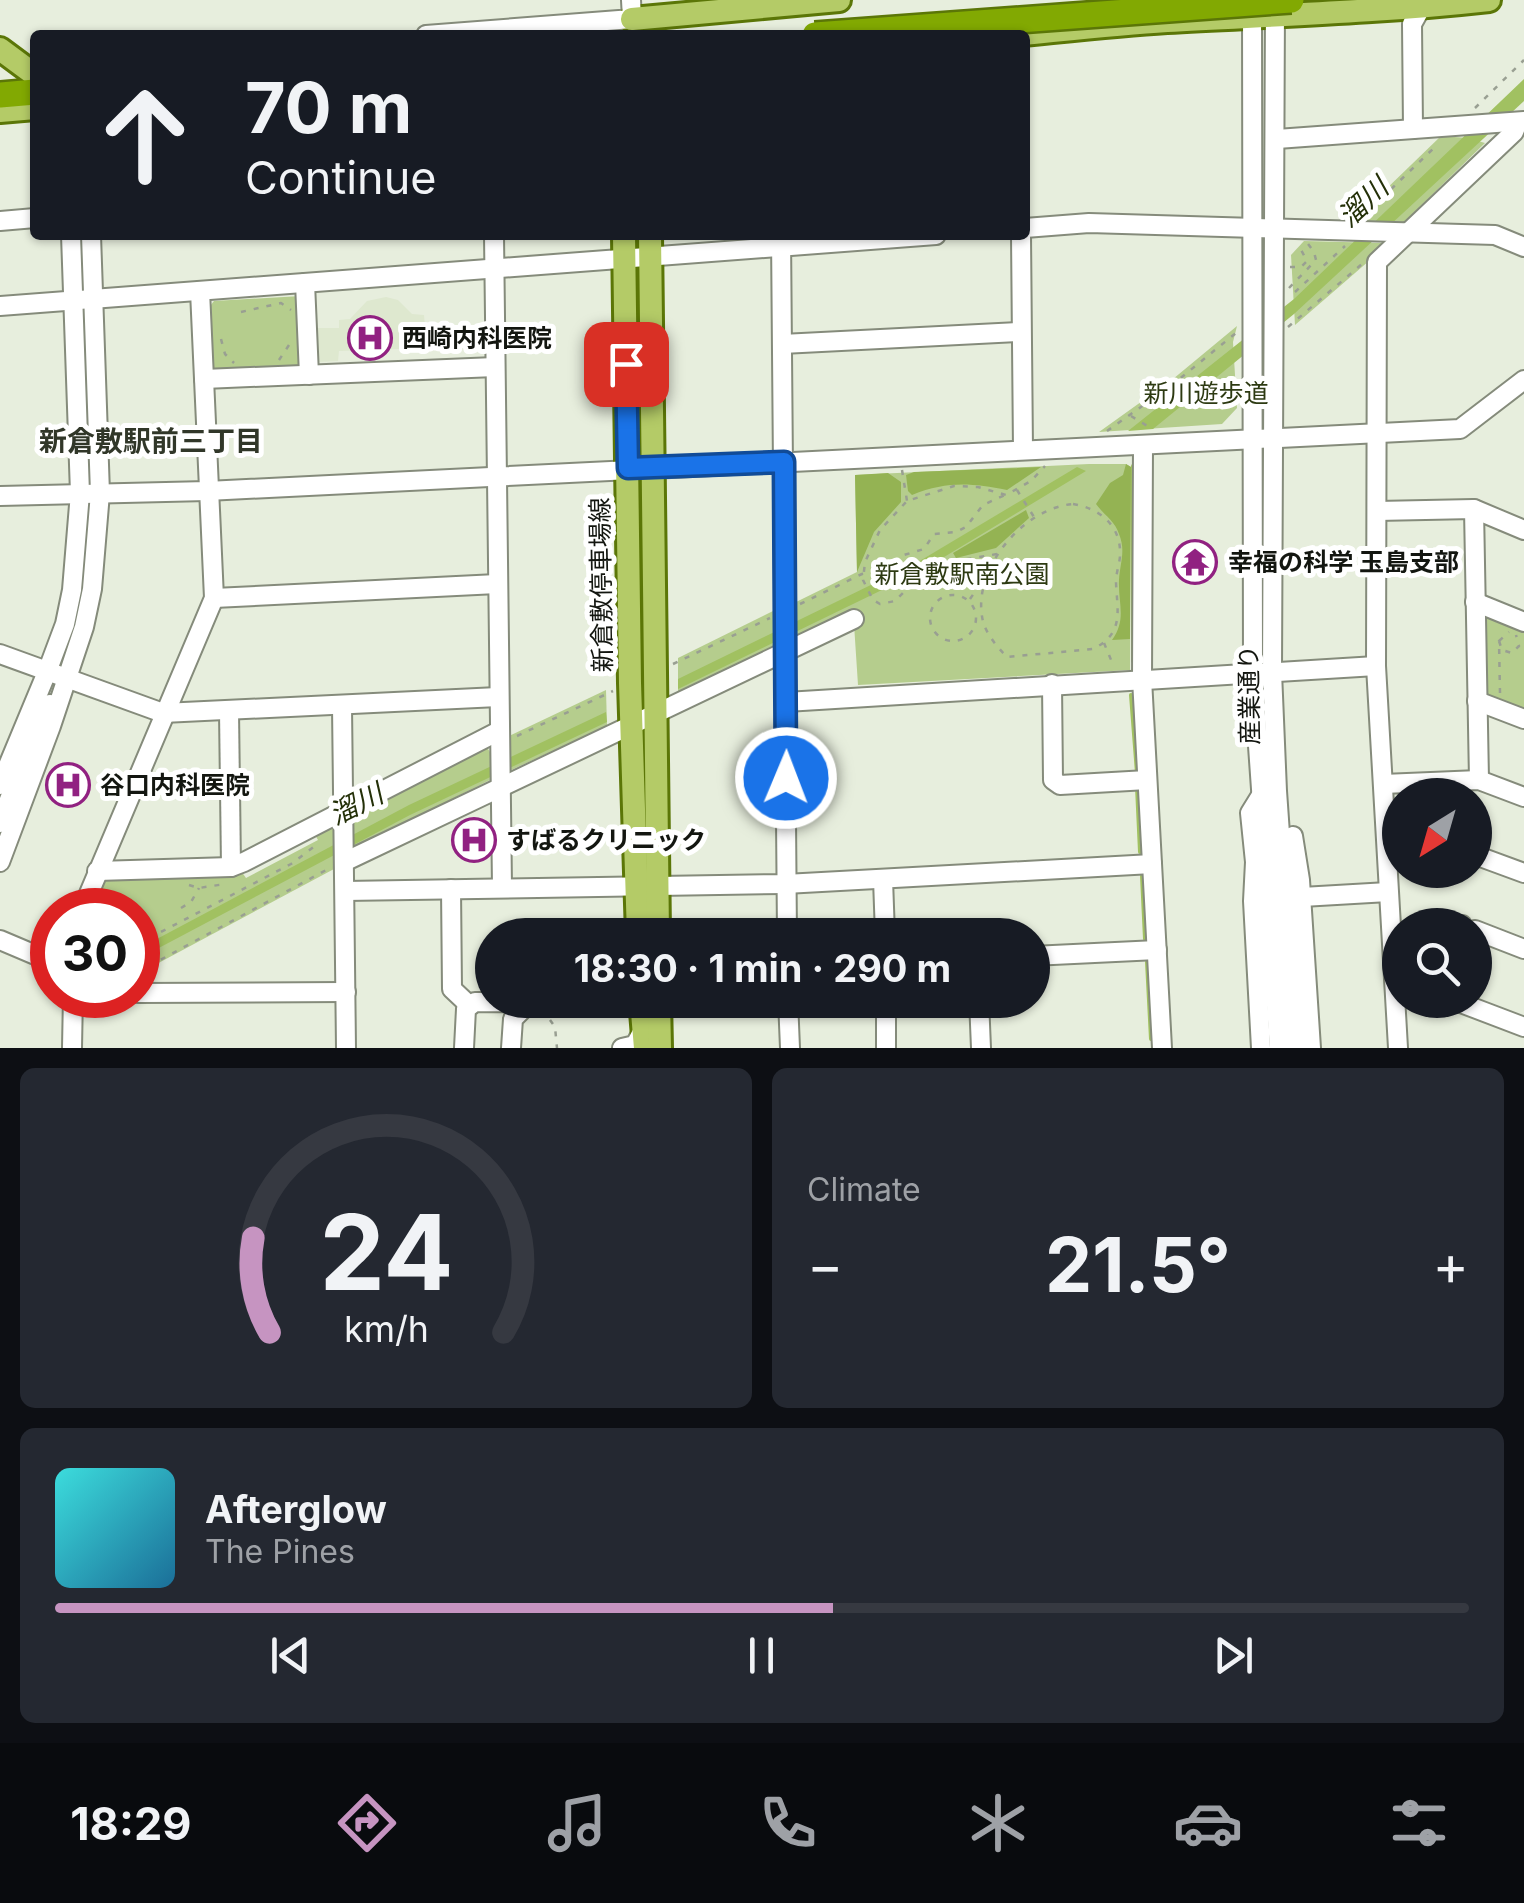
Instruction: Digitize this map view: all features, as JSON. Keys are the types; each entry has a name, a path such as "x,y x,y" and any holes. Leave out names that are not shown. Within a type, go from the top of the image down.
{"highway":[{"path":"896,30 1269,7"},
{"path":"0,92 30,90"}],"main road":[{"path":"632,22 839,0"},
{"path":"1030,34 1165,22 1269,7 1489,0"},
{"path":"0,49 23,67"},
{"path":"0,111 30,108"},
{"name":"新倉敷停車場線","path":"641,918 655,715 650,245"},
{"name":"新倉敷停車場線","path":"624,246 632,727 646,886 654,918"},
{"path":"654,1018 660,1048"}],"street":[{"path":"1413,130 1412,24 1423,4"},
{"path":"1269,7 1277,139 1276,229"},
{"path":"1247,326 1269,7"},
{"path":"505,30 632,22"},
{"path":"1277,139 1521,122"},
{"path":"1383,778 1376,666 1377,262 1399,233 1521,122"},
{"path":"0,221 30,218"},
{"path":"1030,228 1089,223 1276,229 1352,236 1495,235 1524,247"},
{"name":"産業通り","path":"1276,229 1275,305 1281,334 1275,438 1270,791 1279,1048"},
{"path":"0,785 84,628 92,589 100,493 83,300 72,240"},
{"path":"0,862 51,726 72,590 80,493 83,300 91,240"},
{"path":"494,240 502,888"},
{"path":"0,306 494,270 624,246 807,240"},
{"path":"1020,240 1023,450"},
{"path":"781,241 786,918"},
{"path":"306,284 309,375"},
{"path":"91,888 214,598 200,291"},
{"name":"産業通り","path":"1247,326 1253,353 1253,674 1286,891 1295,1048"},
{"path":"782,344 1020,332"},
{"path":"204,379 495,367"},
{"path":"0,496 495,477 1023,450 1149,438 1275,438 1460,429 1524,380"},
{"path":"1149,438 1140,780 1152,864 1162,1048"},
{"path":"1377,511 1474,510 1524,530"},
{"path":"1474,510 1479,778"},
{"path":"214,598 496,584"},
{"path":"1476,602 1524,622"},
{"path":"344,858 500,780 632,727 785,646 854,620"},
{"path":"0,654 163,713 498,697"},
{"path":"786,702 1376,666"},
{"path":"0,823 56,675"},
{"path":"1052,684 1053,780 1060,785 1140,780"},
{"path":"1477,701 1524,719"},
{"path":"342,706 346,1048"},
{"path":"228,711 231,867"},
{"path":"98,871 231,867 499,742"},
{"path":"1492,785 1524,797"},
{"path":"1246,1048 1262,1048 1250,813 1270,791 1291,810 1302,897 1311,1048"},
{"path":"1492,862 1524,874"},
{"path":"345,891 785,884 1152,864"},
{"path":"883,879 884,918"},
{"path":"1389,888 1391,908"},
{"path":"451,889 452,989 469,1005"},
{"path":"1302,897 1388,892"},
{"path":"1492,937 1524,949"},
{"path":"0,940 30,953"},
{"path":"1050,955 1156,950"},
{"path":"160,994 346,992"},
{"path":"469,1005 475,1004"},
{"path":"464,1048 469,1005"},
{"path":"1492,1015 1524,1027"},
{"path":"72,1048 73,1018"},
{"path":"511,1048 514,1018"},
{"path":"789,1018 790,1048"},
{"path":"886,1018 886,1048"},
{"path":"980,1018 981,1048"},
{"path":"1398,1048 1402,1018"},
{"path":"622,1048 644,1039"}],"path":[{"path":"1295,292 1524,60"},
{"path":"1288,267 1301,267 1306,261 1305,252 1294,242"},
{"path":"1288,290 1314,262 1316,254 1307,243"},
{"path":"1281,334 1370,258"},
{"path":"1314,262 1320,268"},
{"path":"241,312 281,303 293,314"},
{"path":"1102,435 1247,326"},
{"path":"270,365 285,354 292,334"},
{"path":"221,339 228,358 243,366"},
{"path":"1132,416 1149,438"},
{"path":"670,665 882,571 904,555 924,549 938,532 956,532 966,527 983,505 1016,489 1045,467"},
{"path":"901,469 907,501"},
{"path":"999,553 966,558 910,586 895,601 874,603 863,577 869,550 880,530 907,501 954,486 1006,494"},
{"path":"1016,489 1034,516"},
{"path":"1064,505 1087,505 1114,528 1120,548 1116,582 1120,618 1104,643 1087,651 1007,657 985,627 983,590 990,572 999,553 1034,516 1064,505"},
{"path":"969,600 990,572"},
{"path":"951,594 969,600 977,617 972,631 960,640 939,636 930,615 937,601 951,594"},
{"path":"1509,632 1522,644 1508,653 1502,650 1499,640 1509,632"},
{"path":"1499,640 1499,689 1506,698"},
{"path":"1104,643 1117,673"},
{"path":"499,742 613,691"},
{"path":"160,932 291,864 320,842"},
{"path":"160,960 344,858"},
{"path":"180,908 191,902 199,888 198,868"},
{"path":"552,1018 557,1048"}],"shaded area":[{"path":"1524,79 1524,101 1294,314 1153,429 1128,431 1294,299"},
{"name":"西崎内科医院","path":"386,297 398,300 412,314 424,315 427,348 339,351 338,361 317,362 313,328 339,328 339,320 350,319 367,301"},
{"path":"1126,464 1131,467 1130,639 1112,640 1121,618 1122,546 1115,525 1096,504 1110,483 1123,475"},
{"path":"1041,467 1007,490 959,485 912,495 906,475 914,472"},
{"path":"1077,467 1086,471 921,571 678,689 678,679 918,562"},
{"path":"888,473 901,482 901,502 874,532 857,572 855,475"},
{"path":"1026,510 1029,518 996,548 956,558 953,553"},
{"path":"606,712 607,722 410,815 160,947 160,937 409,805"}],"green space":[{"path":"1441,136 1485,143 1400,226 1351,223"},
{"name":"新川遊歩道","path":"1304,241 1382,243 1370,260 1295,325 1291,255"},
{"path":"301,296 304,372 212,375 207,310 214,301"},
{"name":"新川遊歩道","path":"1237,326 1233,342 1237,408 1222,424 1099,432 1173,379"},
{"name":"新倉敷駅南公園","path":"1089,464 1131,467 1130,670 858,685 853,609 793,638 794,603 857,572 855,475"},
{"path":"1480,608 1524,626 1524,715 1482,699"},
{"path":"777,609 777,645 678,692 678,658"},
{"path":"606,690 607,726 509,771 507,737"},
{"path":"486,746 492,779 352,849 352,813"},
{"path":"331,824 335,828 334,869 160,962 160,888 99,888 103,880 241,871 246,878 318,840 314,833"}],"waterway":[{"path":"1133,466 1133,661"},
{"path":"1131,695 1137,773"},
{"path":"1137,787 1140,852"},
{"path":"1142,876 1145,939"},
{"path":"1147,962 1151,1039"}],"place":[{"name":"西崎内科医院","path":"370,338"},
{"name":"幸福の科学 玉島支部","path":"1195,562"},
{"name":"谷口内科医院","path":"68,785"},
{"name":"すばるクリニック","path":"474,840"}],"district":[{"name":"新倉敷駅前三丁目","path":"151,441"}],"route":[{"path":"626,364 628,468 784,462 786,778"}],"water label":[{"name":"溜川","path":"1363,202"},
{"name":"溜川","path":"356,804"}]}
